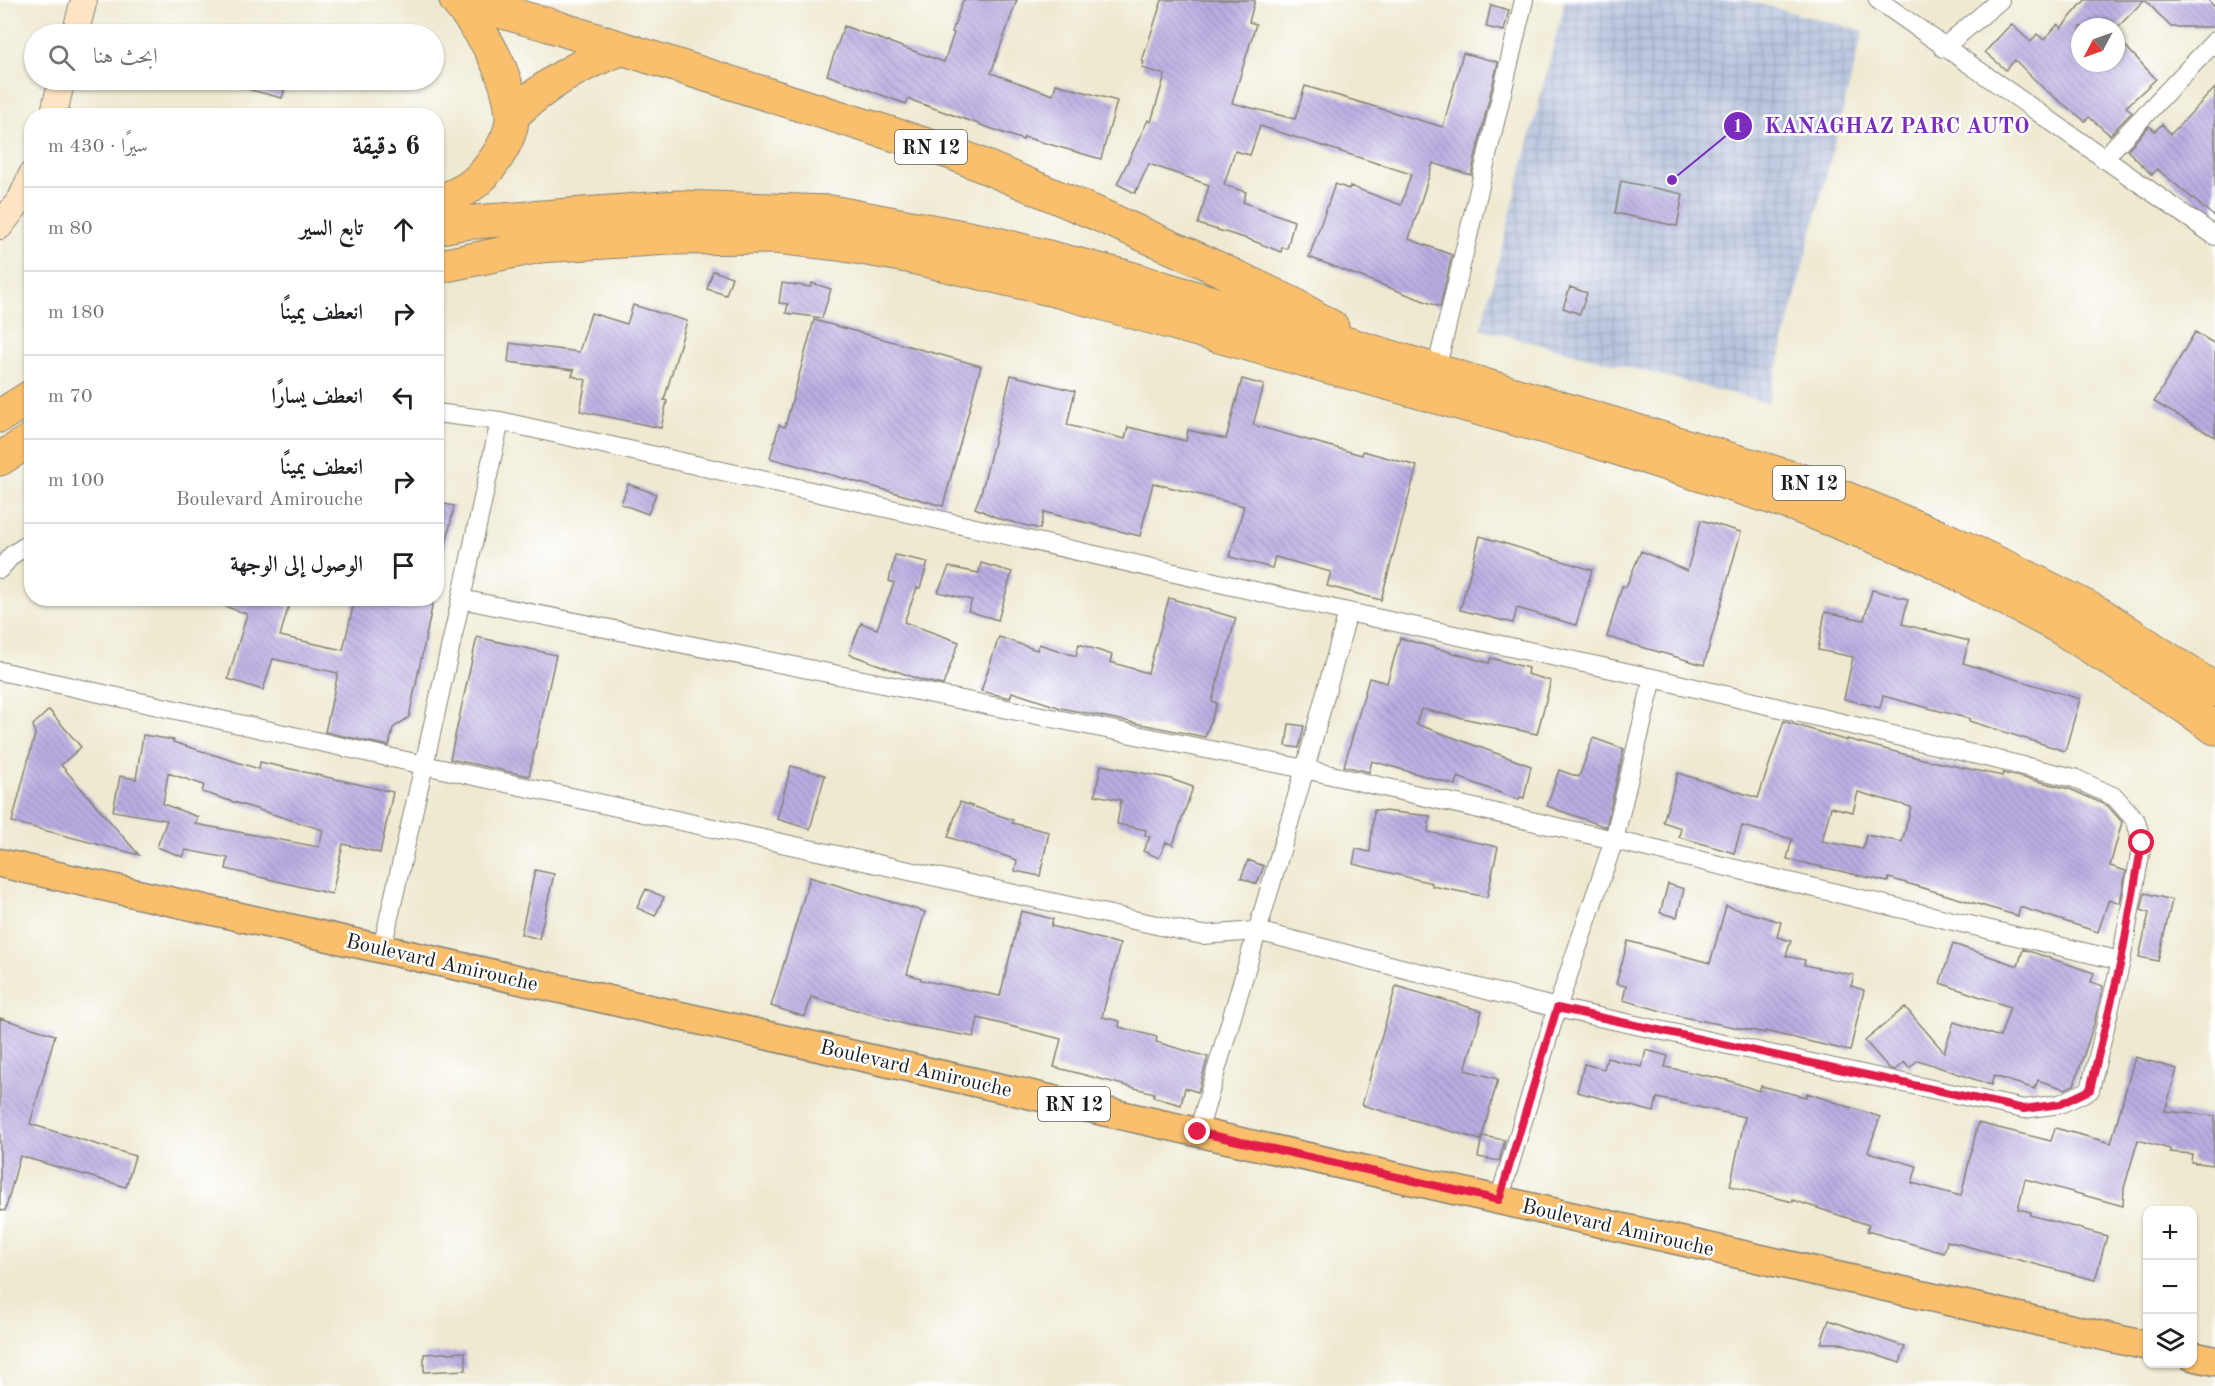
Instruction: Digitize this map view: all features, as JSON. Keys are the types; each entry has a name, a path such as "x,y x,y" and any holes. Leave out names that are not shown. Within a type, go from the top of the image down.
{"highway":[{"name":"RN 12","path":"458,0 549,25 955,154 1095,213 1271,293 1378,354 1818,486 1950,541 2092,610 2215,690"},
{"path":"458,0 494,57 506,90 512,116"},
{"path":"444,199 469,188 484,175 500,152 512,116 528,101 581,65 621,49"},
{"path":"444,226 461,223 678,207 831,212 989,242 1112,273 1378,354"},
{"path":"444,265 540,246 670,238 776,237 839,244 907,256 1058,291 1591,440 1792,504 1928,558 2059,627 2215,728"},
{"path":"0,416 24,401"},
{"path":"0,459 24,444"}],"main road":[{"name":"Boulevard Amirouche","path":"0,863 2143,1345"},
{"path":"2197,1357 2215,1361"}],"street":[{"path":"78,24 84,0"},
{"path":"1437,371 1524,0"},
{"path":"1878,0 2103,159 2214,233"},
{"path":"1944,48 2000,0"},
{"path":"2103,159 2215,41"},
{"path":"54,108 59,90"},
{"path":"0,226 24,192"},
{"path":"0,671 1202,935 1257,932 1557,1008 2024,1109 2060,1104 2090,1090 2121,961 2142,843 2136,821 2115,796 2074,778 1653,678 1348,612 500,421 444,414"},
{"path":"382,948 500,421"},
{"path":"0,569 12,555 24,547"},
{"path":"461,598 1305,769 2121,961"},
{"path":"1198,1132 1305,769 1348,612"},
{"path":"1499,1200 1557,1008 1614,840 1653,678"}],"shaded area":[{"path":"1565,0 1744,0 1863,31 1768,403 1481,329"}],"building":[{"path":"963,0 1017,0 991,73 1053,95 1056,84 1117,101 1101,159 1024,137 1023,140 908,99 906,104 827,75 844,26 944,62"},
{"path":"1162,0 1255,0 1249,22 1256,24 1232,103 1295,119 1305,86 1443,127 1463,53 1498,62 1471,175 1433,163 1409,239 1452,255 1440,307 1309,257 1335,184 1349,189 1350,186 1401,205 1411,174 1260,126 1250,155 1235,151 1224,185 1246,192 1243,202 1294,221 1287,249 1282,247 1281,252 1198,224 1209,185 1149,164 1135,193 1117,184 1148,120 1151,122 1165,75 1142,68 1144,62 1142,61"},
{"path":"2085,0 2144,0 2125,20 2071,18 2071,72 2125,72 2125,46 2156,79 2126,107 2132,112 2110,135 2089,117 2085,121 2043,88 2015,60 2006,70 1985,52 2011,24 2031,42 2037,34 2044,40 2058,24 2061,28"},
{"path":"2145,0 2208,0 2215,7 2215,27 2171,27"},
{"path":"1491,5 1509,10 1504,31 1486,27"},
{"path":"2215,88 2215,217 2157,169 2152,175 2127,150 2149,126 2155,131 2162,124 2171,134"},
{"path":"251,90 284,90 282,98"},
{"path":"1621,181 1683,194 1677,226 1615,213"},
{"path":"713,271 732,277 726,295 707,289"},
{"path":"782,283 811,287 812,283 831,289 822,318 786,313 788,304 779,303"},
{"path":"1570,287 1587,293 1580,314 1563,308"},
{"path":"633,305 687,321 664,400 667,401 661,428 580,411 586,380 572,376 574,370 508,362 510,343 579,352 591,313 627,324"},
{"path":"814,320 981,366 943,506 770,458 779,425 785,427"},
{"path":"2195,332 2215,344 2215,437 2154,402"},
{"path":"1011,375 1075,391 1067,425 1125,439 1128,427 1186,441 1188,430 1226,439 1242,379 1264,385 1253,425 1362,455 1363,451 1417,466 1381,600 1327,586 1331,572 1275,557 1272,568 1230,557 1244,506 1153,483 1140,536 1044,512 1040,529 1000,519 975,508 981,493"},
{"path":"628,484 656,494 648,514 621,504"},
{"path":"444,504 454,506 444,555"},
{"path":"1701,520 1741,532 1704,665 1607,637 1622,586 1626,587 1641,551 1687,571"},
{"path":"1480,536 1592,570 1576,625 1517,608 1513,623 1460,610"},
{"path":"895,555 928,562 920,588 917,588 904,622 959,642 943,685 921,680 849,654 861,623 877,629 894,583 889,581"},
{"path":"981,563 1012,572 998,620 968,611 972,600 938,592 949,567 979,573"},
{"path":"1872,590 1908,599 1902,624 1969,641 1963,663 2080,699 2065,751 1969,721 1970,719 1883,696 1880,708 1844,699 1853,657 1818,650 1825,612 1864,620"},
{"path":"1169,598 1236,618 1212,701 1217,703 1205,737 1061,708 1012,692 1010,698 981,691 999,637 1037,650 1039,644 1076,656 1079,644 1112,655 1110,662 1148,673"},
{"path":"224,606 289,606 280,636 343,650 353,606 432,606 409,717 393,728 389,746 325,732 338,673 273,659 263,690 228,679 247,614"},
{"path":"477,637 556,655 529,776 450,759"},
{"path":"1400,638 1489,663 1491,658 1528,668 1527,674 1551,681 1537,734 1421,709 1416,724 1531,766 1524,798 1520,797 1519,800 1458,777 1456,785 1372,761 1369,772 1344,766 1369,678 1387,683"},
{"path":"49,710 81,747 61,765 139,855 12,822 35,734 33,725"},
{"path":"1784,721 1847,741 1847,739 1922,759 2002,776 2003,773 2070,789 2108,806 2122,822 2110,866 2126,871 2120,903 2109,899 2098,932 2020,907 2018,916 1889,878 1888,882 1787,859 1792,839 1742,826 1734,853 1679,837 1681,828 1663,822 1678,773 1758,798","holes":["1858,792 1911,807 1902,842 1866,835 1863,849 1822,841 1831,807 1853,812"]},
{"path":"1289,724 1304,726 1299,748 1286,746"},
{"path":"143,735 174,740 173,742 259,769 260,762 393,792 380,853 343,844 332,894 226,869 228,858 186,850 183,857 157,847 167,820 113,811 120,776 136,779","holes":["168,773 204,785 202,792 323,830 319,847 195,824 198,817 163,804"]},
{"path":"1593,738 1624,749 1606,827 1547,806 1559,770 1579,777"},
{"path":"1101,765 1168,778 1193,787 1173,845 1166,842 1159,858 1143,851 1150,837 1145,835 1146,830 1117,824 1121,800 1095,795"},
{"path":"791,766 825,775 810,829 777,819"},
{"path":"960,802 1013,820 1012,823 1049,832 1040,876 1015,871 1017,860 948,837"},
{"path":"1374,810 1430,816 1428,832 1498,847 1487,897 1432,886 1432,883 1353,864 1356,849 1370,852"},
{"path":"1248,860 1264,866 1257,884 1241,878"},
{"path":"535,870 554,874 539,939 521,934"},
{"path":"810,877 925,912 907,974 921,978 921,980 1000,996 1021,911 1053,919 1051,926 1120,944 1102,1017 1120,1021 1119,1027 1157,1037 1156,1042 1208,1057 1198,1092 1185,1088 1181,1105 1153,1097 1154,1093 1054,1067 1061,1039 978,1018 974,1037 908,1025 811,997 805,1017 771,1006"},
{"path":"1668,884 1684,889 1677,917 1660,913"},
{"path":"646,889 664,897 655,916 637,908"},
{"path":"2145,893 2172,900 2158,961 2139,957 2149,913 2141,910"},
{"path":"1726,906 1781,922 1777,937 1791,941 1786,956 1805,960 1804,965 1854,975 1851,986 1864,990 1850,1051 1765,1031 1765,1033 1683,1017 1623,1000 1626,986 1616,984 1628,941 1710,963"},
{"path":"1953,944 2018,966 2023,949 2094,973 2091,982 2103,986 2094,1024 2074,1085 2065,1089 2038,1080 2035,1089 1994,1076 1991,1085 1918,1060 1909,1068 1904,1062 1895,1070 1889,1068 1865,1041 1905,1007 1944,1052 1954,1022 2000,1037 2010,1007 1940,983"},
{"path":"1396,986 1482,1011 1465,1070 1498,1079 1481,1140 1362,1105"},
{"path":"0,1018 55,1035 30,1124 135,1156 126,1187 20,1156 5,1211 0,1210"},
{"path":"1646,1050 1668,1056 1665,1067 1727,1080 1759,1091 1761,1086 1806,1097 1807,1093 1880,1117 1868,1152 1917,1166 1912,1183 1961,1196 1978,1123 2051,1141 2055,1128 2111,1143 2135,1057 2177,1069 2165,1111 2215,1116 2213,1165 2191,1162 2192,1154 2170,1152 2170,1149 2138,1140 2124,1188 2123,1206 2025,1179 2018,1209 2031,1212 2030,1215 2107,1236 2095,1280 1947,1241 1944,1253 1867,1231 1869,1225 1793,1200 1793,1202 1730,1186 1745,1117 1657,1098 1654,1112 1577,1092 1584,1064 1604,1069 1607,1058 1642,1067"},
{"path":"1482,1136 1505,1140 1499,1161 1478,1157"},
{"path":"1829,1320 1905,1347 1900,1363 1841,1343 1821,1343"},
{"path":"465,1352 466,1370 424,1372 424,1354"}],"place":[{"name":"KANAGHAZ PARC AUTO","path":"1672,180"}],"route":[{"path":"1198,1132 1499,1200 1557,1008 2024,1109 2060,1104 2090,1090 2121,961 2142,843"}]}
